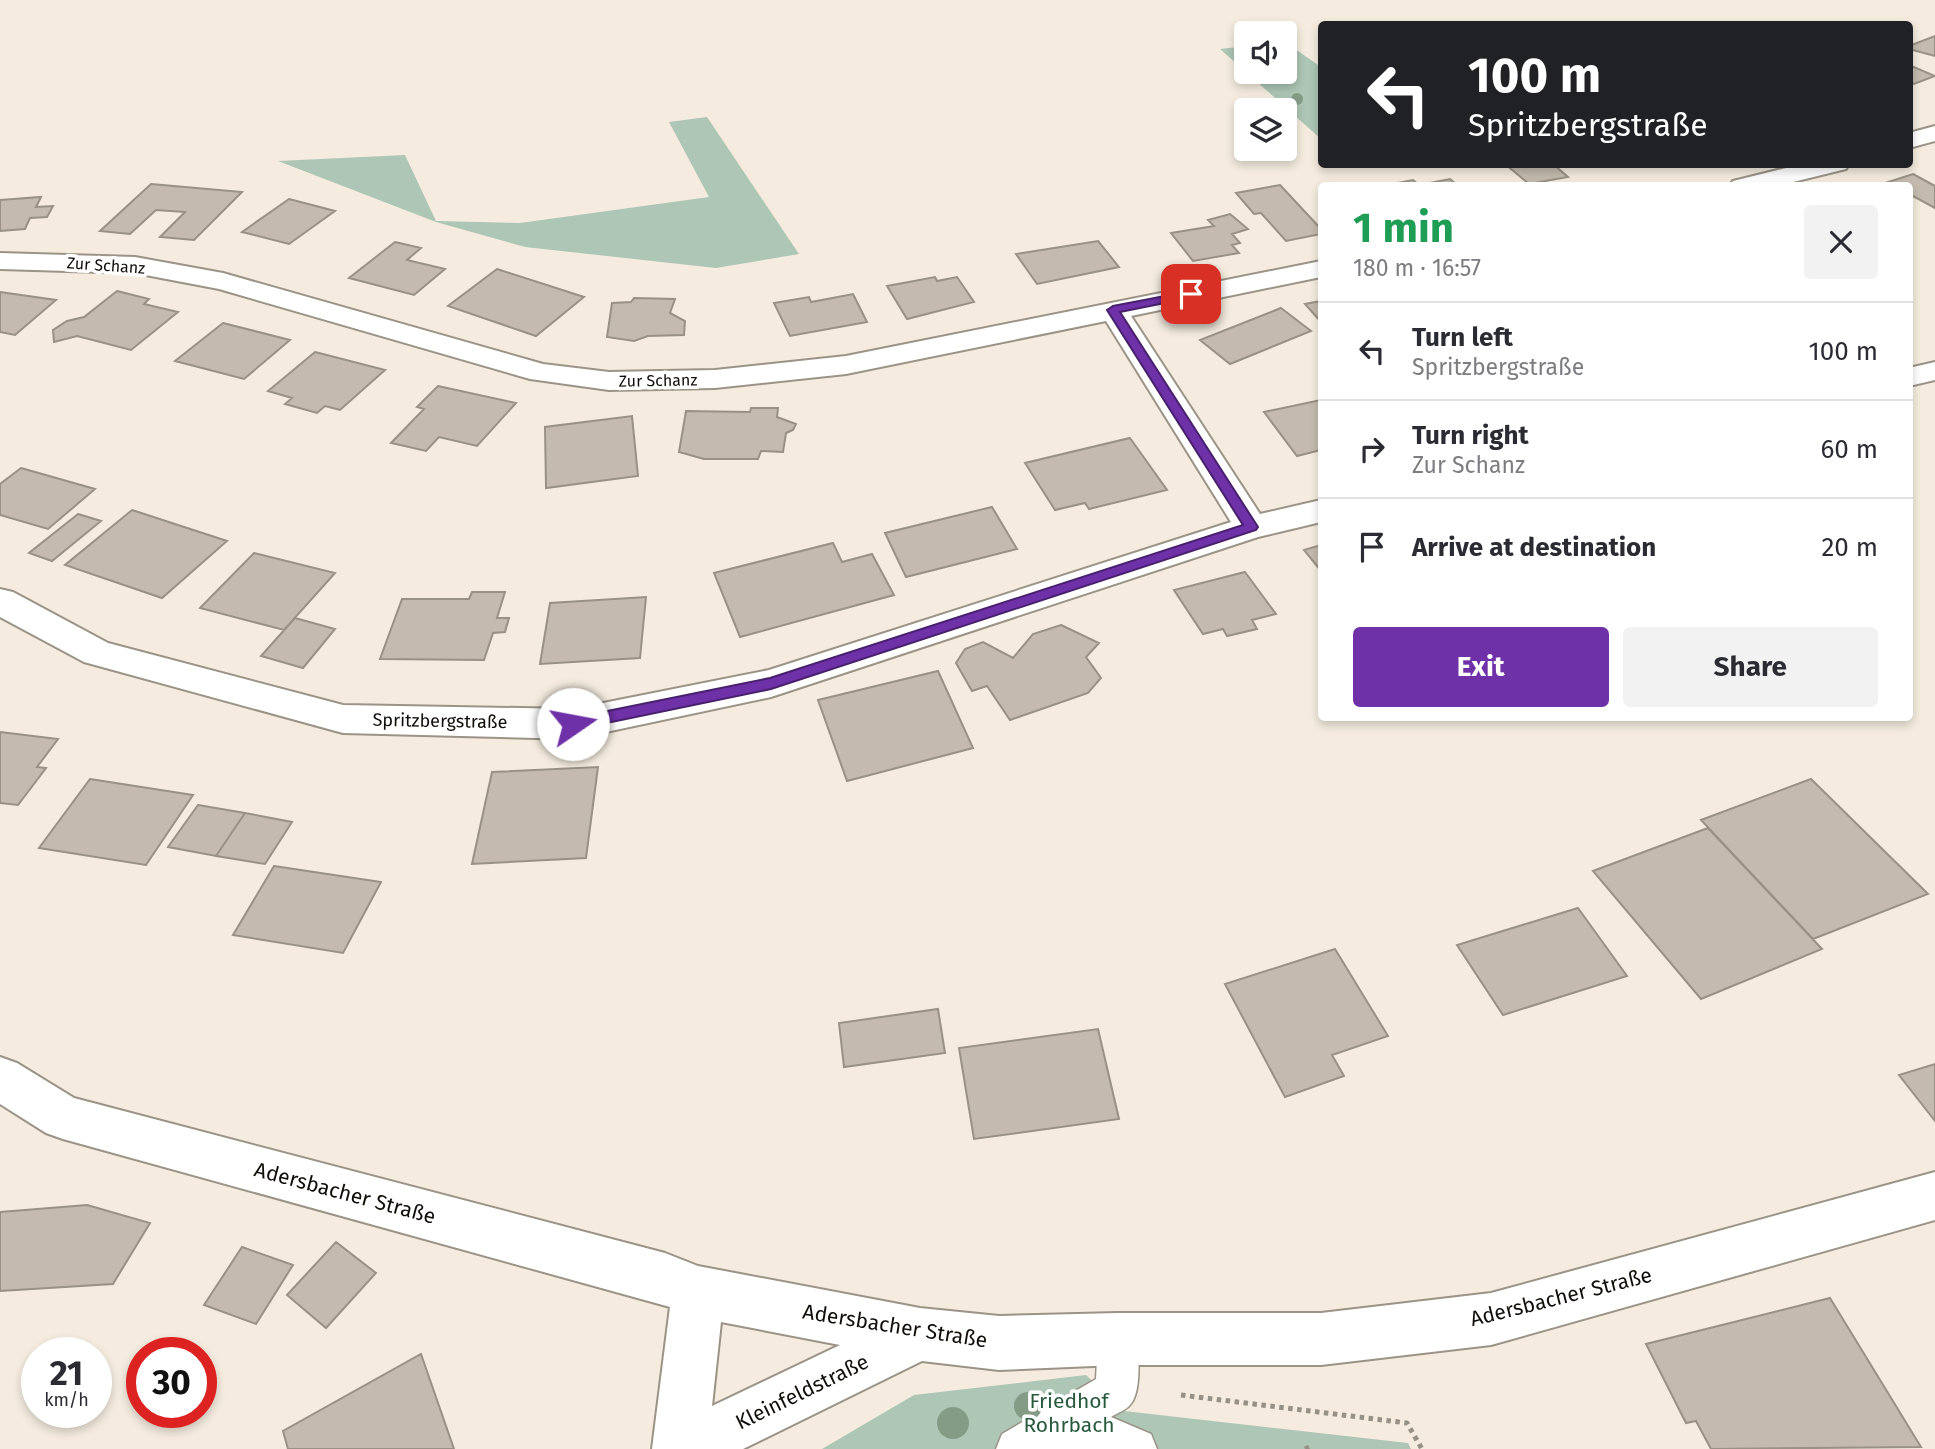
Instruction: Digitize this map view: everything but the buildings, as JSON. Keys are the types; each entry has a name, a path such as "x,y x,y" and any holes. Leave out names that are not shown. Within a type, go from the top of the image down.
{"street":[{"path":"1913,140 1935,133"},
{"path":"1759,182 1821,168"},
{"name":"Zur Schanz","path":"0,261 135,265 223,282 541,373 609,381 715,379 846,365 1318,270"},
{"path":"1113,310 1251,527"},
{"path":"1913,376 1935,371"},
{"name":"Spritzbergstraße","path":"0,601 97,653 343,719 573,724 771,683 1251,527 1318,512"},
{"name":"Adersbacher Straße","path":"0,1077 63,1117 651,1275 698,1292 920,1334 999,1343 1118,1339 1321,1339 1491,1319 1935,1196"},
{"name":"Kleinfeldstraße","path":"682,1449 698,1292"},
{"name":"Kleinfeldstraße","path":"682,1449 920,1334"}],"lane":[{"path":"1017,1449 1116,1390 1118,1339"},
{"path":"1053,1449 1097,1434 1123,1440 1136,1449"}],"path":[{"path":"1202,1398 1407,1423 1422,1449"}],"green space":[{"path":"1234,47 1234,61 1220,49"},
{"path":"1297,50 1318,65 1318,136 1297,118 1297,98 1275,98 1259,84 1297,84"},
{"path":"707,117 799,254 716,268 525,247 436,222 278,161 405,155 436,221 520,223 709,197 669,122"},
{"name":"Friedhof Rohrbach","path":"1086,1375 1124,1411 1408,1443 1411,1449 822,1449 914,1395"}],"route":[{"path":"573,724 771,683 1251,527 1113,310 1191,294"}]}
